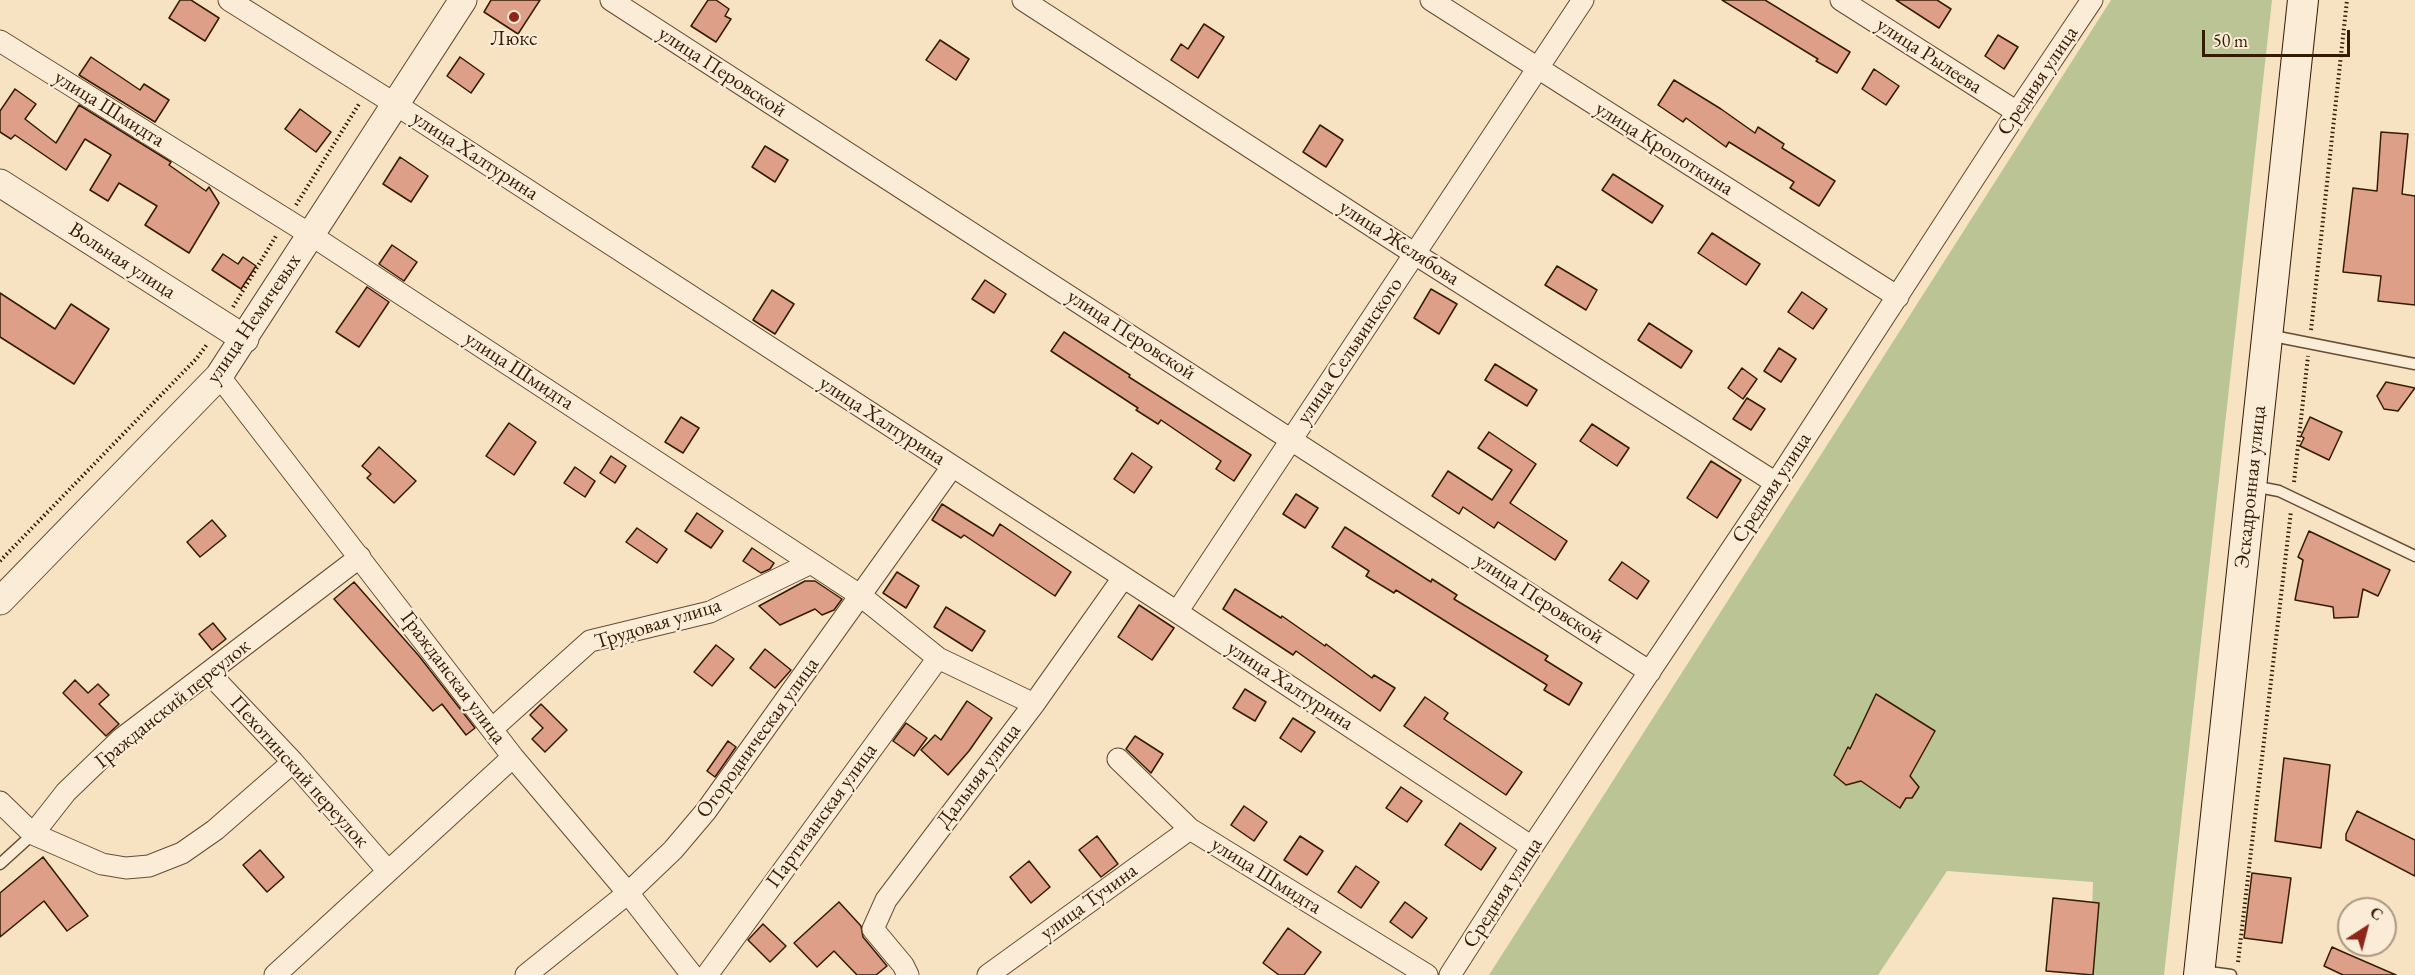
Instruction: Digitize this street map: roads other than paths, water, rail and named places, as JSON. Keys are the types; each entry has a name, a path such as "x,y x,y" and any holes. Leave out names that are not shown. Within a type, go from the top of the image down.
{"main road":[{"name":"Эскадронная улица","path":"2199,973 2303,0"}],"street":[{"name":"улица Халтурина","path":"229,0 394,104 1177,612 1533,847"},
{"name":"улица Немичевых","path":"0,601 219,376 462,0"},
{"name":"улица Перовской","path":"611,0 1650,672"},
{"name":"улица Желябова","path":"1023,0 1415,254 1776,483"},
{"name":"улица Кропоткина","path":"1431,0 1898,297"},
{"name":"улица Сельвинского","path":"1177,612 1290,438 1583,0"},
{"name":"улица Рылеева","path":"1841,0 2017,112"},
{"name":"Средняя улица","path":"1450,975 2092,0"},
{"name":"улица Шмидта","path":"0,41 311,235 811,563 861,596 938,658 1034,704"},
{"name":"Вольная улица","path":"0,183 244,339"},
{"name":"Гражданская улица","path":"219,376 513,757 628,892 692,975"},
{"name":"Огородническая улица","path":"526,975 628,892 673,850 706,811 952,467"},
{"name":"Гражданский переулок","path":"33,834 66,792 121,739 360,557"},
{"name":"Трудовая улица","path":"492,729 590,642 710,612 811,563"},
{"name":"Дальняя улица","path":"908,975 903,965 873,929 886,900 1034,704 1123,578"},
{"name":"Партизанская улица","path":"707,975 938,658"},
{"name":"Пехотинский переулок","path":"209,674 293,762 388,871"},
{"path":"275,975 513,757"},
{"name":"улица Шмидта","path":"1118,759 1190,829 1427,975"},
{"path":"0,802 33,834 102,864 126,868 148,866 182,853 215,830 293,762"},
{"name":"улица Тучина","path":"988,975 1190,829"}],"lane":[{"path":"2266,335 2415,364"},
{"path":"2251,486 2279,491 2415,556"},
{"path":"0,864 33,834"},
{"path":"2199,973 2231,975"}],"place":[{"name":"Люкс","path":"514,17"}]}
